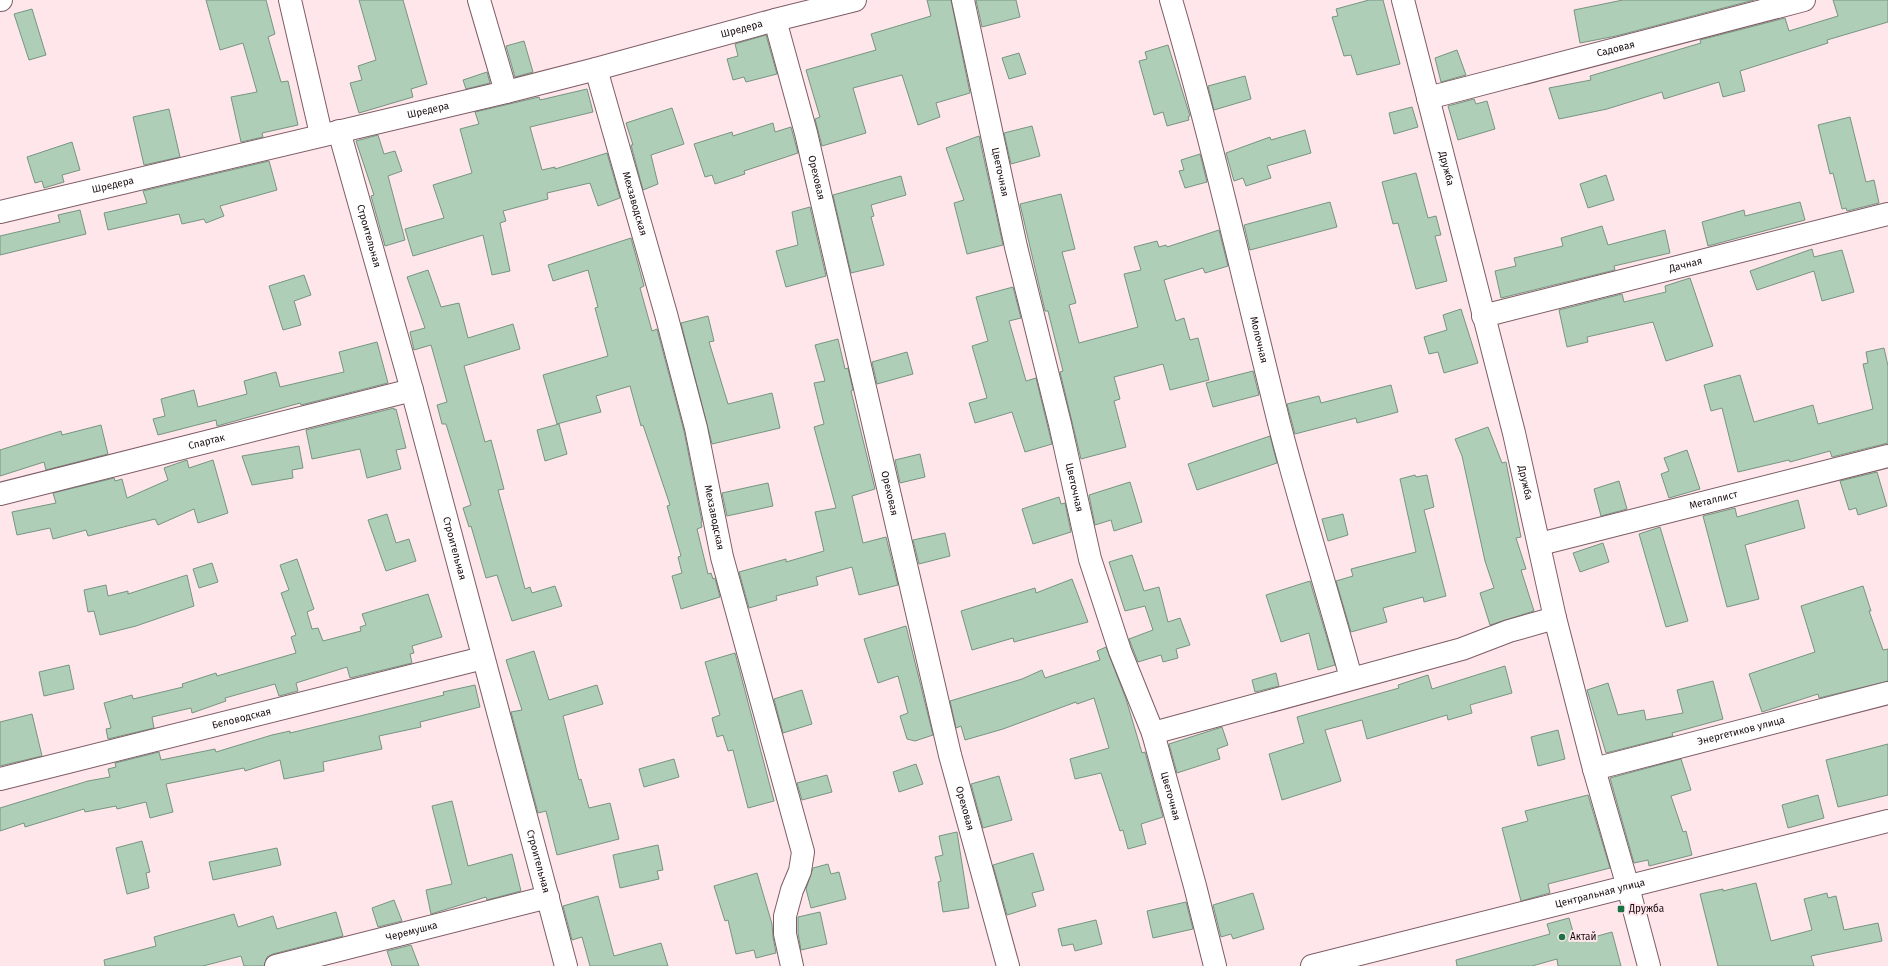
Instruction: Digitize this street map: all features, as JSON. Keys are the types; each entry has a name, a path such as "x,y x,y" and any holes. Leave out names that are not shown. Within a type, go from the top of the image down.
{"street":[{"name":"Строительная","path":"290,0 330,132 412,390 566,966"},
{"path":"479,0 506,92"},
{"name":"Шредера","path":"0,212 330,132 506,92 596,69 784,12 855,0"},
{"name":"Цветочная","path":"963,0 1016,247 1060,424 1090,559 1120,651 1153,732 1215,966"},
{"name":"Молочная","path":"1171,0 1190,64 1229,212 1280,425 1351,678"},
{"name":"Дружба","path":"1403,0 1514,433 1540,544 1555,618 1594,769 1649,966"},
{"name":"Садовая","path":"1428,98 1804,0"},
{"name":"Ореховая","path":"784,12 806,133 950,755 1008,966"},
{"name":"Мехзаводская","path":"596,69 666,314 696,428 722,557 784,789 803,852 800,872 792,890 785,916 785,934 792,966"},
{"name":"Дачная","path":"1483,316 1888,214"},
{"name":"Спартак","path":"0,494 412,390"},
{"name":"Металлист","path":"1540,544 1888,456"},
{"path":"1153,732 1462,649 1509,631 1555,618"},
{"name":"Беловодская","path":"0,780 483,658"},
{"name":"Энергетиков улица","path":"1594,769 1888,693"},
{"name":"Центральная улица","path":"1312,966 1888,821"},
{"name":"Черемушка","path":"276,966 548,897"}],"building":[{"path":"206,0 266,0 275,34 268,37 281,82 288,81 298,125 262,133 263,137 241,142 231,97 257,92 243,43 220,50"},
{"path":"359,0 403,0 427,84 411,89 413,97 359,113 350,83 362,80 358,66 376,60"},
{"path":"927,0 951,0 970,93 936,103 940,117 918,125 902,75 853,88 866,133 822,146 815,119 820,117 806,70 876,50 871,34 931,16"},
{"path":"976,0 1016,0 1020,17 982,27"},
{"path":"1369,0 1383,0 1400,64 1357,75 1351,55 1344,56 1332,17 1338,16 1336,9"},
{"path":"1623,0 1754,0 1616,36 1580,43 1574,10"},
{"path":"1833,0 1888,0 1888,22 1827,40 1828,43 1740,71 1745,91 1723,97 1719,82 1664,99 1662,92 1607,109 1559,119 1549,88 1591,80 1590,76 1701,43 1700,40 1785,18 1789,31 1838,16"},
{"path":"32,9 46,55 29,60 14,14"},
{"path":"766,35 777,74 746,82 744,77 733,80 727,59 738,56 735,44"},
{"path":"524,41 533,72 515,77 506,46"},
{"path":"1168,45 1190,116 1188,117 1189,120 1167,126 1163,112 1154,115 1139,61 1147,59 1145,52"},
{"path":"1457,50 1466,75 1441,82 1435,58"},
{"path":"1019,53 1026,74 1009,79 1002,58"},
{"path":"487,72 490,83 466,89 463,80"},
{"path":"1245,76 1251,99 1214,110 1208,86"},
{"path":"587,89 593,112 530,127 542,170 555,167 555,169 607,153 620,198 598,206 590,183 547,193 548,199 503,211 506,221 500,223 510,271 492,275 483,235 413,256 405,229 444,218 433,185 472,173 460,129 479,124 475,112 539,97 540,100"},
{"path":"1474,99 1476,104 1487,101 1495,129 1458,140 1448,106"},
{"path":"1412,107 1418,127 1394,134 1389,113"},
{"path":"672,108 684,144 651,155 658,184 643,190 631,145 633,145 626,123"},
{"path":"169,109 180,157 144,165 133,117"},
{"path":"1850,117 1866,182 1874,180 1879,203 1847,211 1846,208 1842,209 1833,173 1830,174 1818,125"},
{"path":"773,123 775,132 791,127 798,153 744,171 745,174 715,184 712,175 705,177 694,144 732,132 733,136"},
{"path":"1032,126 1040,156 1011,164 1004,133"},
{"path":"1305,130 1311,153 1267,166 1271,178 1246,186 1243,178 1234,181 1226,153 1270,137 1271,140"},
{"path":"378,135 384,154 395,151 402,171 388,176 405,240 385,246 371,196 374,195 356,141"},
{"path":"979,136 1003,245 967,254 954,203 964,200 946,148"},
{"path":"72,142 80,170 62,175 64,182 44,188 42,181 35,183 27,157"},
{"path":"1200,154 1207,182 1185,188 1179,171 1184,170 1181,160"},
{"path":"269,161 277,190 220,206 224,216 206,223 204,219 182,224 179,214 108,230 104,213 147,203 143,191"},
{"path":"1416,173 1428,218 1436,216 1441,235 1435,236 1447,281 1416,289 1398,223 1393,224 1382,182"},
{"path":"1606,175 1614,200 1588,208 1580,184"},
{"path":"901,176 906,195 871,205 874,216 871,217 884,265 851,273 833,195"},
{"path":"1061,194 1075,249 1062,252 1076,303 1069,305 1079,343 1138,327 1124,274 1141,270 1134,247 1157,241 1159,247 1166,245 1167,247 1219,230 1228,266 1205,273 1203,268 1164,280 1176,321 1184,318 1190,340 1198,338 1209,380 1170,390 1163,364 1114,377 1120,399 1114,401 1126,447 1081,459 1060,372 1063,371 1048,311 1045,311 1020,204"},
{"path":"1330,202 1337,227 1250,250 1244,225"},
{"path":"1800,202 1805,220 1708,246 1702,222 1744,210 1745,216"},
{"path":"810,207 826,276 786,287 776,251 798,245 792,212"},
{"path":"80,210 86,234 0,255 0,236 60,222 58,215"},
{"path":"1602,226 1608,245 1665,230 1670,253 1614,266 1615,270 1501,298 1495,271 1516,266 1514,258 1563,246 1561,238"},
{"path":"631,238 644,286 640,288 652,331 657,329 684,431 702,522 702,527 697,529 708,574 711,573 713,579 715,578 720,597 681,609 672,576 682,573 678,557 681,556 667,506 670,505 643,425 641,426 630,386 596,396 601,412 557,424 543,375 608,356 595,308 598,307 588,270 553,281 548,265"},
{"path":"1812,249 1814,257 1842,250 1854,292 1822,301 1814,271 1757,290 1750,271"},
{"path":"428,270 441,307 459,303 468,338 513,324 520,349 464,366 485,442 491,440 504,489 498,490 525,589 530,587 532,593 555,586 562,606 512,621 497,575 486,578 471,526 469,527 463,508 471,505 446,424 442,424 437,405 447,402 431,345 414,350 410,332 425,328 407,277"},
{"path":"304,275 311,295 294,301 301,325 283,330 269,286"},
{"path":"1690,278 1713,346 1666,361 1653,322 1587,337 1588,342 1567,347 1559,310 1622,294 1624,302 1666,292 1665,286"},
{"path":"1013,287 1021,318 1009,321 1026,381 1036,378 1052,444 1025,452 1012,412 975,423 969,403 987,398 972,346 988,341 976,297"},
{"path":"1461,309 1478,363 1444,373 1438,352 1429,354 1424,337 1447,330 1443,315"},
{"path":"708,316 714,341 709,342 728,404 772,393 780,428 712,444 681,323"},
{"path":"838,339 845,369 848,368 853,390 851,391 875,489 852,496 863,543 886,537 898,585 859,595 852,567 816,577 818,585 776,596 777,600 749,608 739,572 786,559 786,562 824,551 815,512 836,508 814,427 824,424 814,383 825,381 815,345"},
{"path":"377,342 388,383 301,405 300,403 217,426 216,420 158,435 153,419 165,416 161,399 194,390 198,407 247,394 244,381 276,372 280,387 344,372 339,352"},
{"path":"1884,348 1888,366 1888,443 1832,457 1830,451 1790,462 1789,460 1738,472 1722,408 1711,411 1704,385 1740,375 1754,422 1813,405 1818,424 1873,409 1863,364 1868,363 1866,352"},
{"path":"907,352 913,374 877,384 872,362"},
{"path":"1253,371 1259,395 1213,407 1206,383"},
{"path":"1391,385 1398,412 1357,423 1356,418 1295,434 1287,404 1319,396 1321,403"},
{"path":"394,408 394,410 396,409 406,448 396,450 401,469 367,478 360,449 312,459 306,430"},
{"path":"559,424 567,454 545,461 537,430"},
{"path":"101,425 108,454 46,470 44,462 0,476 0,450 61,431 62,435"},
{"path":"1488,427 1502,463 1506,462 1521,537 1516,538 1526,569 1521,570 1534,611 1490,625 1480,593 1494,588 1485,561 1462,456 1455,439"},
{"path":"1270,436 1277,463 1197,490 1188,464"},
{"path":"299,446 303,468 292,470 293,478 252,485 242,456"},
{"path":"1687,450 1700,489 1669,498 1661,474 1669,471 1664,458"},
{"path":"920,454 925,477 900,483 895,460"},
{"path":"187,460 189,468 213,460 228,513 198,523 194,509 158,525 155,519 88,536 86,530 53,539 50,528 17,535 12,512 56,503 53,493 114,478 115,481 122,479 127,498 168,480 164,468"},
{"path":"1877,472 1887,506 1858,515 1856,508 1849,510 1840,481"},
{"path":"1415,475 1416,477 1427,475 1434,507 1424,510 1446,596 1424,602 1423,597 1383,608 1387,622 1351,632 1336,581 1353,576 1351,569 1416,552 1400,479"},
{"path":"1619,481 1627,509 1601,516 1594,489"},
{"path":"1130,482 1142,522 1114,531 1111,520 1095,525 1089,495"},
{"path":"768,483 773,506 727,516 722,493"},
{"path":"1059,497 1061,504 1065,503 1071,532 1033,544 1022,509"},
{"path":"1798,500 1805,528 1745,545 1759,599 1727,607 1703,516 1735,508 1737,517"},
{"path":"387,514 396,543 409,539 416,561 386,571 368,520"},
{"path":"1343,514 1348,535 1328,541 1322,519"},
{"path":"1660,527 1688,621 1666,627 1639,534"},
{"path":"945,533 950,556 919,564 913,540"},
{"path":"1603,543 1609,562 1580,572 1573,553"},
{"path":"1132,555 1144,591 1159,587 1168,622 1180,618 1190,645 1176,649 1178,658 1163,662 1161,655 1138,662 1129,639 1153,630 1145,606 1125,611 1109,562"},
{"path":"297,559 314,609 307,612 312,629 318,628 323,641 361,631 360,627 366,625 362,614 428,594 442,637 412,646 414,653 410,654 412,663 350,678 347,667 296,683 298,691 279,696 275,684 225,698 226,701 192,713 191,708 152,717 154,728 108,739 106,729 111,728 104,703 132,695 133,699 183,687 182,684 216,673 217,676 296,653 291,637 296,635 281,593 289,590 280,565"},
{"path":"212,563 218,582 199,588 193,569"},
{"path":"187,575 194,606 136,626 100,635 94,611 88,612 84,590 106,585 108,596 128,591 128,594"},
{"path":"1072,579 1088,622 1014,642 1013,638 972,650 961,611 1035,588 1036,593"},
{"path":"1310,581 1335,665 1318,670 1309,633 1281,642 1266,595"},
{"path":"1863,586 1871,611 1869,611 1883,650 1888,649 1888,681 1819,698 1818,694 1762,712 1749,674 1815,652 1801,606"},
{"path":"906,626 933,735 915,741 907,739 900,716 908,713 898,676 878,683 864,639"},
{"path":"1106,647 1126,699 1142,753 1145,752 1163,817 1141,824 1146,844 1128,849 1123,830 1120,831 1101,773 1075,779 1070,759 1109,748 1094,698 1077,704 1076,702 1003,729 965,740 961,726 956,728 950,701 1022,679 1042,670 1045,678 1100,660 1097,651"},
{"path":"534,651 549,700 597,685 603,704 563,716 579,780 581,779 589,808 610,803 619,839 557,855 546,811 538,813 511,712 522,710 506,660"},
{"path":"735,653 774,801 748,808 733,750 728,751 723,735 717,737 712,718 720,715 705,662"},
{"path":"69,665 74,689 44,696 39,672"},
{"path":"1505,666 1512,693 1470,705 1472,713 1448,720 1447,715 1367,739 1362,720 1325,730 1341,781 1282,800 1269,754 1304,743 1297,717 1399,688 1398,685 1428,675 1432,689"},
{"path":"1276,673 1279,686 1255,692 1252,680"},
{"path":"1713,681 1723,719 1672,733 1673,736 1606,753 1587,690 1608,683 1618,715 1644,710 1646,720 1683,713 1677,690"},
{"path":"475,685 480,707 420,722 421,727 379,736 382,749 323,762 324,771 284,779 280,760 245,771 244,768 166,784 173,812 150,818 146,802 117,809 116,806 85,812 84,809 25,827 24,823 0,831 0,808 88,781 110,777 108,769 116,767 115,763 159,752 161,760 215,749 216,752 272,735 290,731 290,733 360,716 444,695 443,692"},
{"path":"802,690 812,724 783,733 774,699"},
{"path":"32,714 42,756 0,766 0,722"},
{"path":"1222,727 1228,745 1217,749 1220,759 1177,773 1169,744"},
{"path":"1558,730 1565,759 1538,766 1531,737"},
{"path":"1888,744 1888,795 1838,807 1826,760"},
{"path":"674,759 679,777 644,787 639,769"},
{"path":"1681,759 1691,790 1671,796 1683,832 1686,831 1692,855 1649,866 1648,860 1634,863 1610,778"},
{"path":"916,764 923,784 899,792 893,772"},
{"path":"827,775 832,792 802,800 797,783"},
{"path":"999,776 1012,820 983,828 971,784"},
{"path":"1588,795 1610,868 1548,884 1550,893 1521,901 1502,828 1528,821 1525,811"},
{"path":"1818,795 1824,818 1788,828 1782,805"},
{"path":"452,801 468,866 512,854 521,891 487,900 486,897 431,914 426,890 452,884 432,806"},
{"path":"957,832 969,908 943,912 938,882 941,881 935,857 943,855 939,836"},
{"path":"142,841 150,872 146,873 149,888 127,894 116,848"},
{"path":"658,845 663,870 657,871 659,879 620,888 613,855"},
{"path":"277,848 281,865 213,880 209,862"},
{"path":"1033,853 1044,890 1032,893 1036,906 1007,915 993,865"},
{"path":"828,864 831,874 839,872 846,899 811,908 806,889 813,868"},
{"path":"757,873 772,924 776,953 756,958 754,950 736,954 728,920 725,921 714,886"},
{"path":"1756,883 1771,941 1812,930 1804,899 1827,893 1828,898 1836,896 1844,930 1878,923 1882,941 1811,956 1814,966 1718,966 1700,894 1723,889 1723,891"},
{"path":"1253,893 1264,929 1233,939 1231,934 1221,937 1213,905"},
{"path":"598,896 614,956 661,943 668,966 590,966 582,937 572,940 563,906"},
{"path":"394,900 402,921 378,927 372,908"},
{"path":"1186,902 1193,929 1153,938 1147,911"},
{"path":"336,912 343,936 273,954 267,957 264,966 244,966 241,956 203,966 105,966 104,960 156,946 154,937 234,914 238,927 273,916 277,929"},
{"path":"820,912 827,944 801,950 798,933 798,917"},
{"path":"1569,918 1576,942 1612,932 1621,966 1558,966 1557,959 1532,966 1457,966 1456,960 1550,934 1547,924"},
{"path":"1096,920 1102,944 1075,951 1073,944 1062,946 1058,929"},
{"path":"411,945 419,966 392,966 387,951"}],"place":[{"name":"Дружба","path":"1621,909"},
{"name":"Актай","path":"1562,937"}]}
